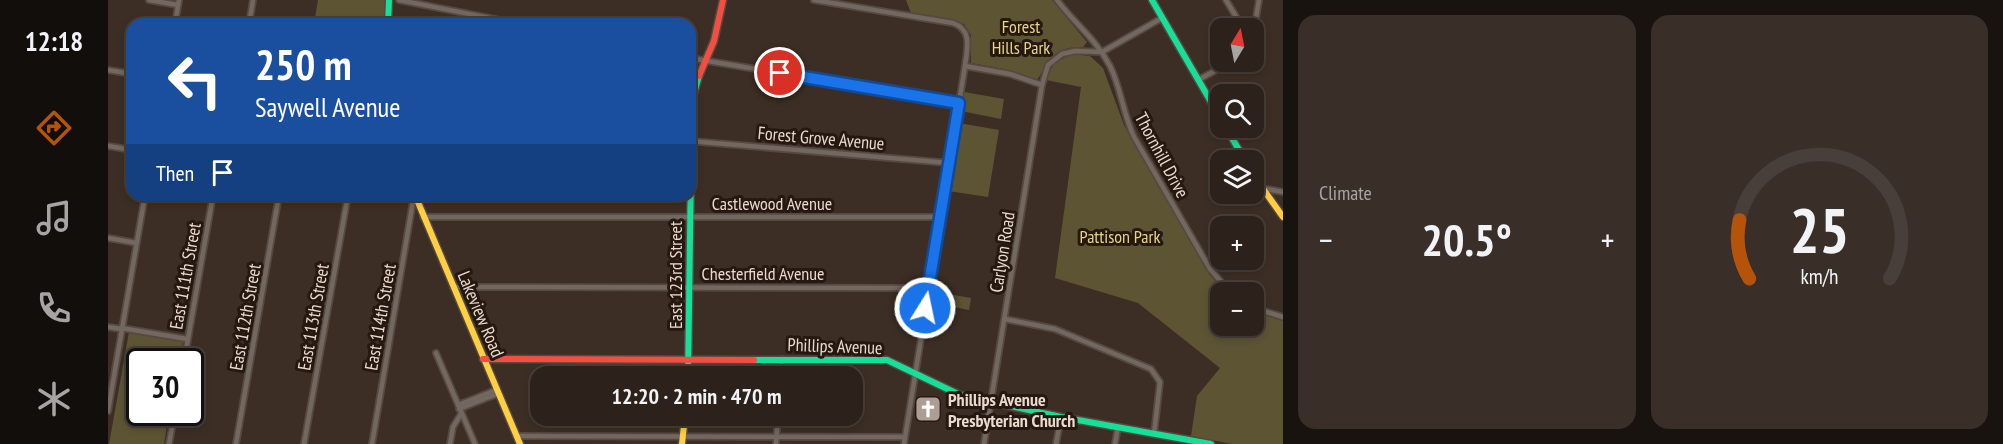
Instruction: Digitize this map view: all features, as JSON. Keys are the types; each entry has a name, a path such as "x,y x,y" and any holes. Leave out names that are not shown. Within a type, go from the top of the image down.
{"street":[{"path":"149,0 178,3 175,18"},
{"path":"250,18 253,0"},
{"path":"388,0 388,18"},
{"path":"399,0 490,18"},
{"name":"East 123rd Street","path":"696,81 717,30 723,0"},
{"path":"814,0 953,23 963,29 968,42 904,444"},
{"path":"853,0 853,6"},
{"name":"Thornhill Drive","path":"1057,0 1102,52 1113,75 1124,115 1134,137 1210,269 1221,282"},
{"path":"1152,0 1210,100"},
{"path":"1226,0 1237,18"},
{"path":"1256,18 1259,0"},
{"path":"1102,52 1162,18"},
{"name":"Carlyon Road","path":"984,444 1042,85 1048,65 1055,58 1067,52 1102,52"},
{"path":"696,59 959,103"},
{"path":"965,66 1010,74 1042,85"},
{"path":"108,70 126,73"},
{"path":"1198,80 1213,72"},
{"name":"Forest Grove Avenue","path":"696,141 950,162"},
{"path":"108,146 126,149"},
{"path":"1264,189 1283,192"},
{"path":"1264,192 1283,215"},
{"path":"108,411 144,201"},
{"name":"East 111th Street","path":"186,348 212,201"},
{"name":"East 112th Street","path":"236,444 278,201"},
{"name":"East 113th Street","path":"304,444 347,201"},
{"name":"East 114th Street","path":"372,444 414,201"},
{"name":"Lakeview Road","path":"417,201 496,392 520,444"},
{"name":"East 123rd Street","path":"689,366 690,201"},
{"name":"Castlewood Avenue","path":"423,217 940,217"},
{"path":"108,238 136,243"},
{"name":"Chesterfield Avenue","path":"453,287 928,288"},
{"path":"1264,311 1283,317"},
{"path":"1005,318 1055,328 1151,369 1160,382 1154,434"},
{"path":"108,327 188,339"},
{"path":"436,353 475,444"},
{"name":"Phillips Avenue","path":"483,359 887,360 960,395 1182,441 1210,444"},
{"path":"782,359 782,366"},
{"path":"450,444 459,409 496,392"},
{"path":"1056,444 1061,417"},
{"path":"169,444 172,426"},
{"path":"682,444 684,426"},
{"path":"776,444 778,426"},
{"path":"1115,444 1118,427"},
{"path":"517,436 905,437"}],"green space":[{"path":"318,0 389,0 388,18 315,18"},
{"name":"Forest Hills Park","path":"906,0 1052,0 1087,42 1083,47 1073,47 1059,52 1037,80 1004,69 971,63 971,35 964,24 911,13"},
{"name":"Pattison Park","path":"1072,54 1090,56 1103,68 1124,125 1209,274 1216,282 1210,282 1210,336 1264,336 1264,315 1283,321 1283,444 1232,444 1191,436 1197,396 1220,368 1138,303 1055,278 1081,87 1046,80 1054,63"},
{"path":"964,92 1004,99 1001,119 961,111"},
{"path":"959,123 999,130 988,197 948,191"},
{"path":"931,291 971,298 969,310 929,302"},
{"path":"129,332 183,342 182,348 126,348"},
{"path":"126,349 126,426 167,426 164,444 109,444"}],"traffic: fast":[{"path":"388,18 389,0"},
{"path":"1152,0 1210,100"},
{"path":"696,86 699,76"},
{"path":"1232,138 1239,150"},
{"path":"688,366 691,201"},
{"path":"754,360 887,360 960,395 1061,417 1211,444"}],"traffic: slow":[{"path":"1264,190 1283,217"},
{"path":"418,201 520,444"},
{"path":"682,444 684,426"}],"traffic: jam":[{"path":"699,76 714,41 723,0"},
{"path":"483,359 754,360"}],"place":[{"name":"Phillips Avenue Presbyterian Church","path":"928,409"}],"route":[{"path":"780,73 959,103 925,308"}]}
